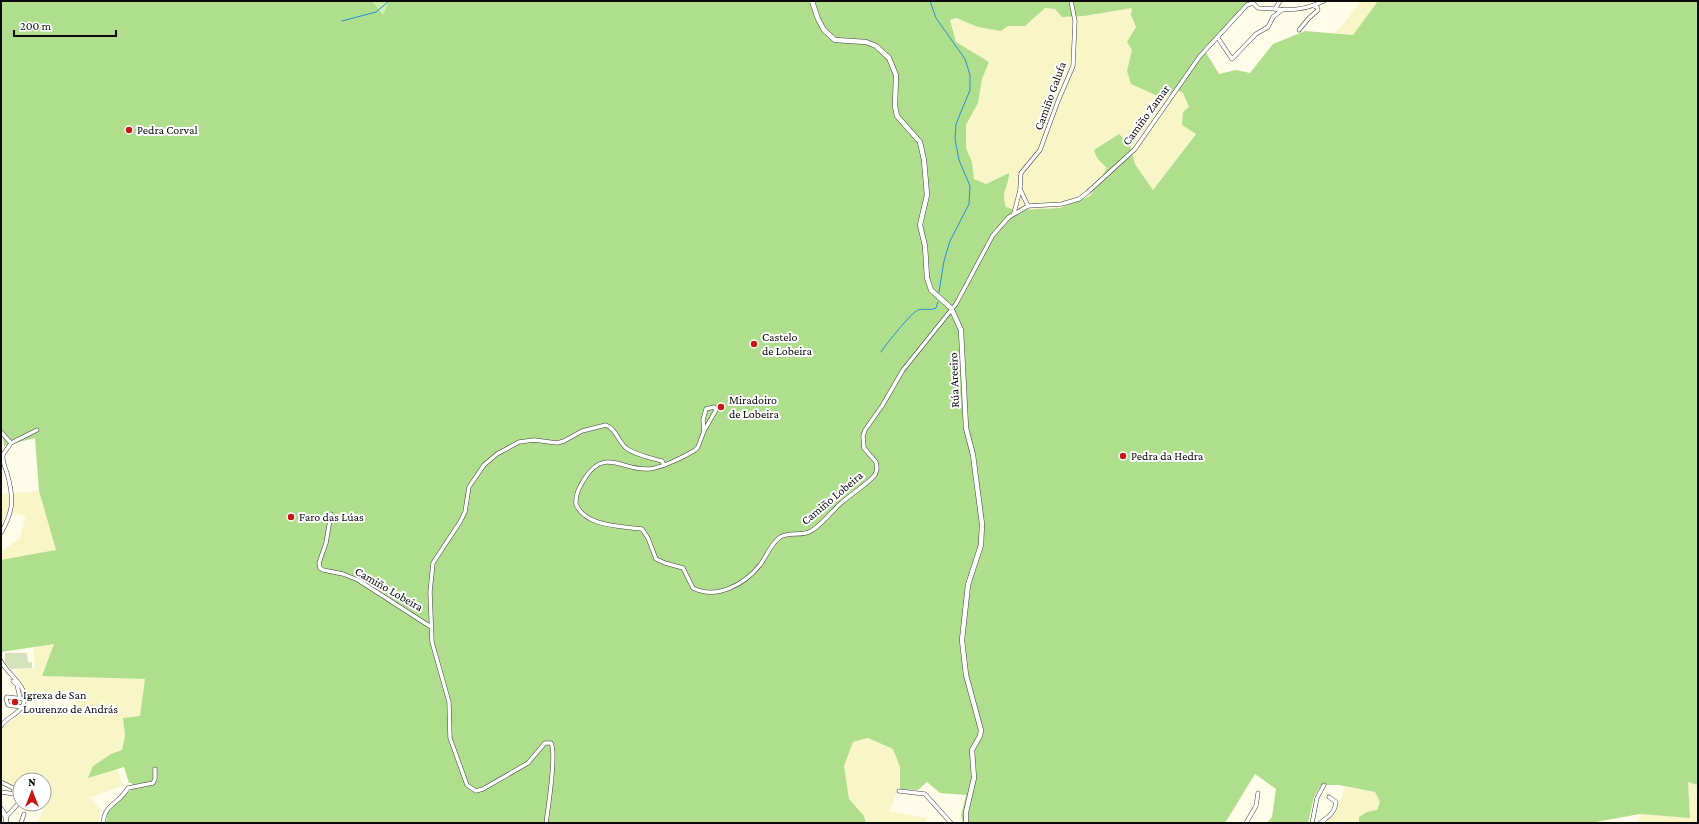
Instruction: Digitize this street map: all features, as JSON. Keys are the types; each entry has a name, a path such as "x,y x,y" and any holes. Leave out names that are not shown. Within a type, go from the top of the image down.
{"street":[{"name":"Rúa Areeiro","path":"812,1 818,20 824,30 835,40 866,42 876,46 885,53 892,63 896,75 897,94 895,106 897,116 920,142 924,160 927,195 920,225 925,246 928,285 935,295 951,308 961,330 966,428 973,455 982,524 981,545 968,585 962,640 966,675 981,730 980,736 972,750 974,778 966,812 966,823"},
{"name":"Camiño Galufa","path":"1014,213 1020,189 1021,173 1040,150 1052,114 1073,66 1075,21 1071,1"},
{"path":"1275,9 1280,1"},
{"path":"1253,2 1258,8 1282,10 1314,6 1324,1"},
{"name":"Camiño Zamar","path":"951,308 956,304 993,235 1014,213 1028,206 1062,204 1079,199 1088,192 1135,149 1198,60 1247,5 1253,2"},
{"path":"1299,30 1318,10 1318,8 1314,6"},
{"path":"1218,38 1232,59 1256,34 1268,27 1273,17 1282,10"},
{"path":"1020,189 1028,206"},
{"name":"Camiño Lobeira","path":"704,431 704,413 706,409 714,407 716,410 704,431 701,442 695,450 664,465 648,469 609,462 598,464 589,472 575,498 578,509 582,515 589,519 622,528 642,529 648,538 656,558 665,564 683,568 690,584 697,590 714,592 738,585 760,565 779,538 789,535 805,534 813,530 841,503 875,475 877,469 876,462 864,448 863,436 865,430 882,406 903,370 951,308"},
{"name":"Camiño Lobeira","path":"546,823 553,765 553,746 549,742 541,746 528,763 494,784 476,791 467,785 460,772 450,738 449,702 432,642 430,592 433,563 460,522 464,512 469,487 484,465 497,454 520,442 534,440 557,443 564,441 582,430 606,425 614,430 620,441 629,450 662,461 664,465"},
{"path":"1,532 11,512 12,504 12,492 2,456 11,443 37,430"},
{"path":"1,432 11,443"},
{"name":"Camiño Lobeira","path":"331,514 326,543 319,563 320,568 343,574 358,580 431,627"},
{"path":"1,661 17,680 22,699 22,707 1,726"},
{"path":"13,681 17,685 22,699"},
{"path":"22,699 7,697 6,701 8,705 22,707"},
{"path":"103,823 106,810 123,796 128,788 153,783 155,779 155,769"},
{"path":"1,782 10,786 12,789"},
{"path":"1312,823 1317,798 1324,785"},
{"path":"899,791 925,794 951,823"},
{"path":"1,792 12,794"},
{"path":"1246,823 1256,806 1258,793"},
{"path":"1320,823 1333,813 1336,806 1336,802 1329,797"},
{"path":"1,809 6,823"},
{"path":"4,816 12,809"},
{"path":"21,823 24,814"}],"shaded area":[{"path":"1361,1 1378,1 1353,35 1333,33 1343,25"},
{"path":"1136,7 1177,90 1183,93 1189,107 1193,133 1195,134 1153,190 1135,164 1107,168 1090,196 1060,208 1016,210 1006,207 1002,196 1009,180 1008,173 986,184 974,179 972,162 966,148 966,125 978,103 982,79 989,62 956,42 950,20 956,18 978,27 1025,26 1045,8 1055,9 1063,17 1084,16"},
{"path":"39,491 56,550 1,563 1,548 4,550 20,538 26,516 7,512 1,524 1,494"},
{"path":"54,644 43,676 145,679 151,714 123,718 125,736 122,750 111,754 89,778 117,768 123,785 89,798 100,808 99,823 37,823 42,812 52,812 52,772 12,772 12,785 1,779 1,729 22,713 73,709 74,698 30,698 16,673 17,670 35,668 33,647"},
{"path":"868,738 893,749 900,767 900,789 897,791 890,811 926,818 927,823 866,823 864,816 849,799 844,766 853,742"},
{"path":"1688,782 1698,785 1698,823 1638,823 1640,814 1690,818"},
{"path":"1345,787 1375,792 1380,802 1377,810 1367,812 1359,817 1359,823 1324,823 1335,815"}],"green space":[{"path":"1,1 372,1 383,15 389,1 1253,1 1253,3 1227,27 1205,51 1219,74 1236,70 1250,73 1273,44 1305,31 1353,35 1378,1 1698,1 1698,785 1688,782 1690,818 1640,814 1590,823 1359,823 1359,817 1367,812 1377,810 1380,802 1375,792 1339,785 1321,785 1314,797 1308,823 1267,823 1272,817 1276,789 1255,774 1225,823 963,823 961,816 966,795 940,793 927,782 918,790 900,789 900,767 893,749 868,738 853,742 844,766 849,799 864,816 866,823 106,823 108,811 132,789 132,783 129,783 124,767 88,778 93,766 111,754 122,750 125,736 123,718 140,716 145,679 42,676 54,644 1,652 1,560 56,550 39,491 35,438 4,446 1,427","holes":["1045,8 1055,9 1062,17 1084,16 1132,8 1131,15 1136,27 1127,42 1132,50 1127,71 1131,84 1162,98 1177,90 1183,93 1189,107 1183,112 1182,125 1196,134 1153,190 1135,164 1130,146 1119,134 1094,150 1097,158 1107,168 1090,196 1060,208 1016,210 1006,207 1004,193 1009,178 1009,173 986,184 974,179 972,162 966,148 966,125 978,103 982,79 989,62 956,42 950,20 956,18 978,27 1001,31 1008,26 1025,26"]},
{"path":"370,1 393,1 385,19"},
{"path":"5,653 27,653 28,662 32,662 32,668 11,669 5,663"}],"waterway":[{"path":"342,21 376,12 389,1"},
{"path":"930,1 936,18 965,59 970,75 970,90 956,124 955,139 959,160 970,186 969,204 950,241 944,261 939,292"},
{"path":"881,352 910,316 920,309 936,308 938,302"}],"place":[{"name":"Pedra Corval","path":"129,130"},
{"name":"Castelo de Lobeira","path":"754,344"},
{"name":"Miradoiro de Lobeira","path":"721,407"},
{"name":"Pedra da Hedra","path":"1123,456"},
{"name":"Faro das Lúas","path":"291,517"},
{"name":"Igrexa de San Lourenzo de András","path":"15,702"}]}
